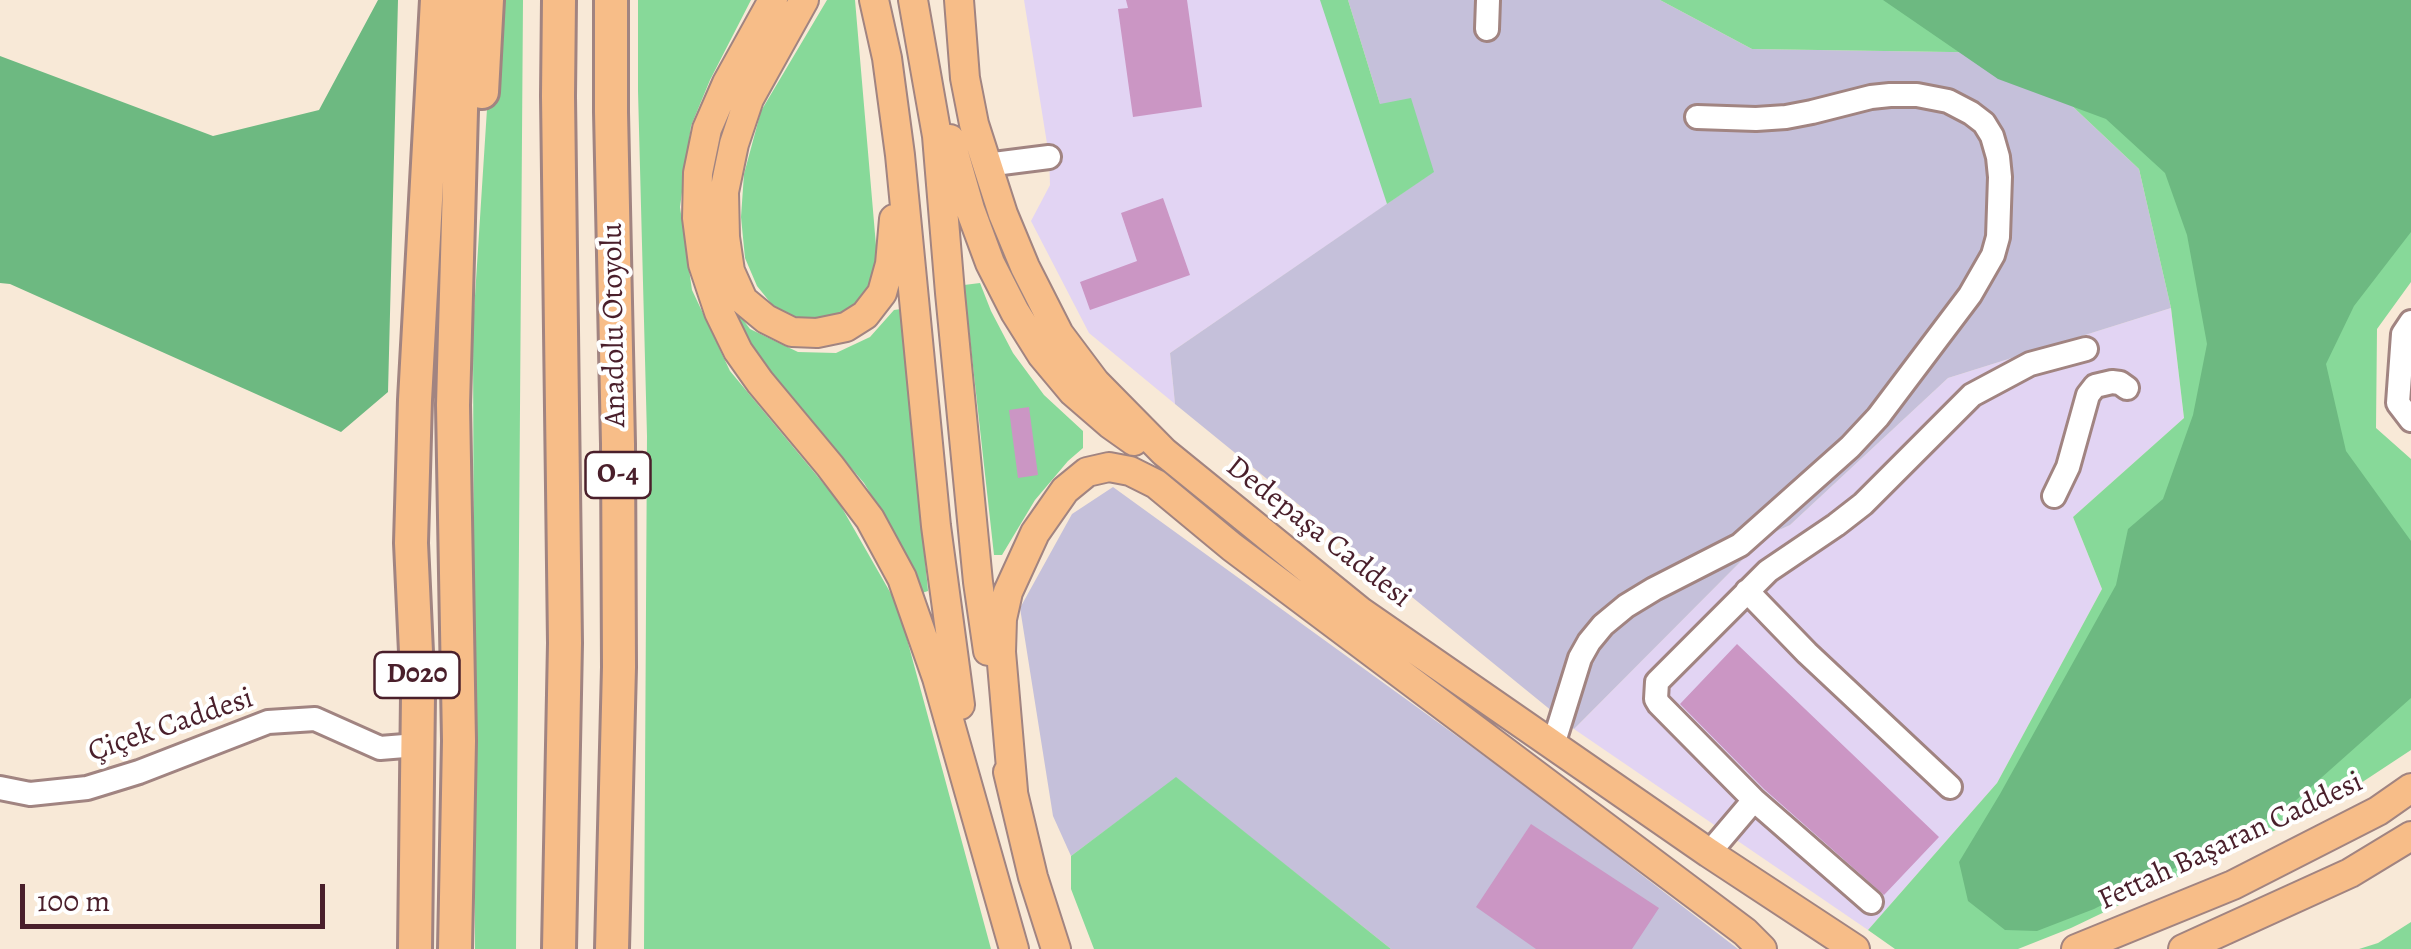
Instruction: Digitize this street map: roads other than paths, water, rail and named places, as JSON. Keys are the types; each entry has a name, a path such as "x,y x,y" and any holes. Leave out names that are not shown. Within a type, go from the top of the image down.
{"highway":[{"path":"414,0 409,221 415,400"},
{"name":"D020","path":"415,949 418,696 411,543 437,0"},
{"name":"D020","path":"455,949 460,741 453,405 464,0"},
{"path":"453,405 487,0"},
{"name":"Anadolu Otoyolu","path":"559,949 565,643 560,0"},
{"name":"Anadolu Otoyolu","path":"611,0 619,630 612,949"}],"main road":[{"path":"773,0 707,129 698,173 697,218 703,264 719,312 738,350 870,520 902,578 937,678 1013,947"},
{"path":"804,0 749,99 724,192 724,237 730,271 743,300 766,320 792,332 818,334 846,327 864,315 882,293 894,229 887,58"},
{"path":"874,0 887,58 904,192 952,653 965,740 1013,947"},
{"path":"913,0 970,210 990,263 1042,355 1073,392 1110,424 1250,521"},
{"path":"913,0 938,136 978,582 1000,738 1056,949"},
{"name":"Dedepaşa Caddesi","path":"960,0 965,78 974,124 1003,214 1024,267 1059,334 1095,382 1164,452 1361,612 1709,853 1856,949"},
{"name":"Dedepaşa Caddesi","path":"1013,791 1001,652 1008,592 1034,533 1065,490 1088,472 1109,467 1130,471 1156,484 1232,548 1729,920 1762,949"},
{"name":"Fettah Başaran Caddesi","path":"2076,949 2232,885 2378,811 2411,788"},
{"path":"2183,949 2350,874 2411,836"}],"street":[{"path":"1487,29 1488,0"},
{"path":"1553,745 1580,658 1603,624 1626,606 1740,545 1850,447 1878,417 1970,295 1998,237 2000,177 1992,136 1970,112 1948,101 1890,95 1786,117 1697,116"},
{"path":"986,165 1048,156"},
{"path":"2411,322 2404,334 2398,403 2411,420"},
{"path":"1870,902 1754,800 1659,704 1657,682 1768,571 1836,525 1882,487 1972,395 2030,364 2086,349"},
{"path":"2054,496 2064,477 2088,395 2103,383 2120,383 2127,388"},
{"path":"1747,592 1950,788"},
{"name":"Çiçek Caddesi","path":"0,788 30,794 87,788 268,722 314,719 380,748 417,745"},
{"path":"1709,853 1754,800"}]}
